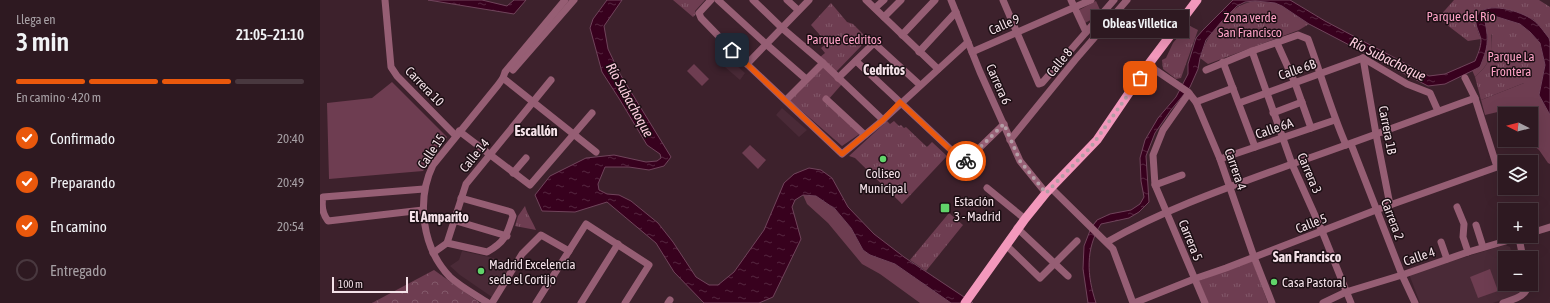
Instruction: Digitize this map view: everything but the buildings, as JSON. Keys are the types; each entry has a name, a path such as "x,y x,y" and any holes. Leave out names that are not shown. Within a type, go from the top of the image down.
{"main road":[{"path":"965,303 1025,219 1049,190 1097,140 1148,65 1197,0"}],"street":[{"name":"Carrera 10","path":"385,0 391,67 397,76 458,134 490,154 513,173 530,185 574,134"},
{"name":"Calle 15","path":"488,303 450,276 433,253 426,230 423,210 424,189 433,165 503,78 505,72 565,0"},
{"name":"Calle 15","path":"503,78 509,75 574,0"},
{"path":"711,0 700,11 699,15 701,18 842,154 883,120 900,102 968,42"},
{"path":"718,0 806,79"},
{"path":"753,0 883,120"},
{"path":"787,0 798,10"},
{"path":"747,64 809,0"},
{"path":"866,0 938,69"},
{"path":"875,8 884,0"},
{"path":"884,17 901,0"},
{"path":"902,35 935,0"},
{"name":"Carrera 6","path":"951,0 1020,161 1049,190 1107,242 1112,249 1133,303"},
{"path":"1003,0 1039,84 1042,83 1114,0"},
{"name":"Calle 9","path":"972,52 1016,32 1073,3 1091,0"},
{"name":"Calle 8","path":"1010,140 1075,60 1127,0"},
{"path":"1073,3 1086,32"},
{"path":"919,52 956,12"},
{"name":"Carrera 2","path":"1206,70 1223,62 1298,35 1308,39 1321,74 1335,120 1349,144 1402,275 1415,303"},
{"path":"838,78 874,43 920,85"},
{"path":"1277,43 1295,82 1311,128"},
{"name":"Carrera 3","path":"1252,51 1292,164 1322,231 1351,303"},
{"path":"1363,58 1395,78 1430,93 1438,111"},
{"name":"Calle 6B","path":"1238,103 1363,58"},
{"name":"Carrera 1B","path":"1363,58 1390,205"},
{"path":"856,61 963,161 966,161 1004,124"},
{"path":"1223,62 1255,147"},
{"path":"786,100 823,63"},
{"name":"Carrera 4","path":"1148,65 1188,92 1196,102 1220,159 1254,257 1272,303"},
{"path":"503,78 596,152"},
{"path":"1107,242 1167,212 1229,186 1475,98 1465,78"},
{"name":"Calle 14","path":"447,243 453,220 466,184 551,80"},
{"path":"1196,102 1233,88"},
{"path":"1182,175 1155,185 1153,154 1163,130 1188,92"},
{"name":"Calle 5","path":"1133,303 1376,210 1497,167 1475,98"},
{"path":"826,99 865,134"},
{"path":"1273,113 1302,102"},
{"path":"574,134 592,113"},
{"name":"Calle 6A","path":"1220,159 1335,120"},
{"path":"513,173 526,158"},
{"name":"Carrera 5","path":"1155,185 1205,303"},
{"path":"987,188 1025,219"},
{"path":"423,210 328,221 323,214 322,209 323,197 424,189"},
{"path":"433,253 447,243 487,252 499,244 507,236 513,216 512,214 461,198"},
{"path":"1457,207 1464,224 1463,237 1468,252"},
{"path":"453,220 507,236"},
{"path":"536,303 586,224 649,265 625,303"},
{"path":"1476,225 1483,247"},
{"path":"1538,231 1550,227"},
{"path":"1018,228 1068,276"},
{"path":"492,303 522,254 541,235 569,251"},
{"path":"1006,245 1040,278 1054,262 1077,241"},
{"path":"1441,242 1447,259"},
{"name":"Calle 4","path":"1323,303 1346,292 1498,243"},
{"path":"581,303 618,244"},
{"path":"1505,303 1524,294 1526,291"}],"shaded area":[{"path":"724,54 745,73 740,80 718,61"},
{"path":"782,108 807,130 799,137 776,115"},
{"path":"1505,245 1510,247 1511,251 1498,251 1498,291 1519,291 1518,294 1493,303 1420,303 1409,274"},
{"name":"Madrid Excelencia sede el Cortijo","path":"462,251 507,261 510,266 492,297 460,275 450,266 459,260"}],"green space":[{"path":"673,0 705,0 695,11 696,14 693,17"},
{"name":"Parque del Río","path":"1454,0 1539,0 1550,7 1550,42 1533,19 1481,10 1477,17 1476,24 1481,39 1468,41 1438,18"},
{"path":"1096,1 1102,14 1085,23 1079,10"},
{"name":"Zona verde San Francisco","path":"1255,1 1275,3 1309,24 1299,30 1208,64 1200,58 1213,30 1220,22 1236,8"},
{"name":"Parque Cedritos","path":"831,3 847,22 853,24 863,34 862,37 866,41 836,72 819,58 825,53 821,48 827,43 811,25"},
{"path":"1494,16 1520,24 1540,43 1545,65 1539,95 1550,115 1550,164 1535,147 1538,147 1538,107 1498,107 1498,112 1485,115 1481,100 1524,83 1491,34 1491,53 1484,68 1475,77 1472,70 1480,66 1488,38 1484,21"},
{"name":"Parque La Frontera","path":"1493,24 1506,25 1528,41 1532,51 1533,62 1531,73 1524,83 1481,100 1475,77 1487,64 1491,53"},
{"path":"1188,25 1198,30 1181,78 1176,79 1163,69 1162,60 1166,58 1173,43"},
{"path":"694,64 709,79 702,86 687,71"},
{"path":"823,65 842,84 828,100 861,133 842,146 788,99"},
{"path":"392,82 447,137 423,171 329,179 327,103 372,98"},
{"path":"887,121 890,124 894,121 899,126 901,125 904,128 906,127 927,147 932,142 947,156 902,204 855,158 849,156"},
{"path":"750,145 766,160 758,169 742,153"},
{"path":"803,195 816,196 835,209 851,228 863,250 870,255 895,264 951,303 920,303 880,274 862,264 828,223 807,204"},
{"path":"525,206 536,230 515,226 518,216"},
{"path":"949,213 963,225 926,271 910,260"},
{"path":"1252,260 1268,303 1208,303 1199,281"},
{"path":"1490,269 1498,291 1478,298 1470,277"},
{"path":"434,270 480,303 372,303"}],"water":[{"path":"428,0 482,0 507,6 514,0 526,0 514,14"},
{"name":"Río Subachoque","path":"607,0 622,0 604,26 608,49 620,74 671,157 664,166 649,170 629,167 605,167 598,184 599,190 607,194 619,195 631,201 658,223 673,242 696,277 709,285 718,285 734,272 764,230 784,183 794,174 809,168 821,170 832,178 848,207 874,234 904,257 973,303 951,303 895,264 870,255 863,250 851,228 835,209 816,196 803,195 795,200 792,207 801,239 773,297 759,303 704,303 674,272 656,243 607,202 575,212 542,211 535,195 550,176 586,158 614,155 646,162 657,161 661,158 660,154 647,145 602,72 590,28 593,19"},
{"name":"Río Subachoque","path":"1233,0 1290,0 1325,21 1429,76 1445,74 1475,61 1480,48 1481,40 1476,25 1476,19 1481,11 1495,8 1520,13 1535,22 1549,38 1550,115 1539,95 1545,65 1540,43 1520,24 1494,16 1485,21 1487,44 1480,67 1445,84 1428,86 1309,24 1282,6 1275,3 1266,2 1245,2 1237,6 1206,40 1198,69 1190,87 1155,133 1146,156 1149,202 1139,212 1129,218 1101,224 1096,233 1090,253 1089,273 1096,303 1088,303 1083,269 1084,246 1091,228 1097,220 1110,214 1131,210 1140,204 1144,197 1141,181 1140,158 1145,140 1158,118 1176,97 1188,74 1188,64 1196,38"}],"way so far":[{"path":"966,161 1004,124 1020,161 1046,193 1097,140 1140,78"}],"place":[{"name":"Obleas Villetica","path":"1140,78"},
{"name":"Coliseo Municipal","path":"883,159"},
{"name":"Estación 3 - Madrid","path":"945,208"},
{"name":"Madrid Excelencia sede el Cortijo","path":"481,271"},
{"name":"Casa Pastoral","path":"1274,282"}],"district":[{"name":"Cedritos","path":"884,70"},
{"name":"Escallón","path":"536,131"},
{"name":"El Amparito","path":"439,217"},
{"name":"San Francisco","path":"1307,257"}],"route":[{"path":"732,50 842,154 883,120 900,102 959,158 966,161"}]}
